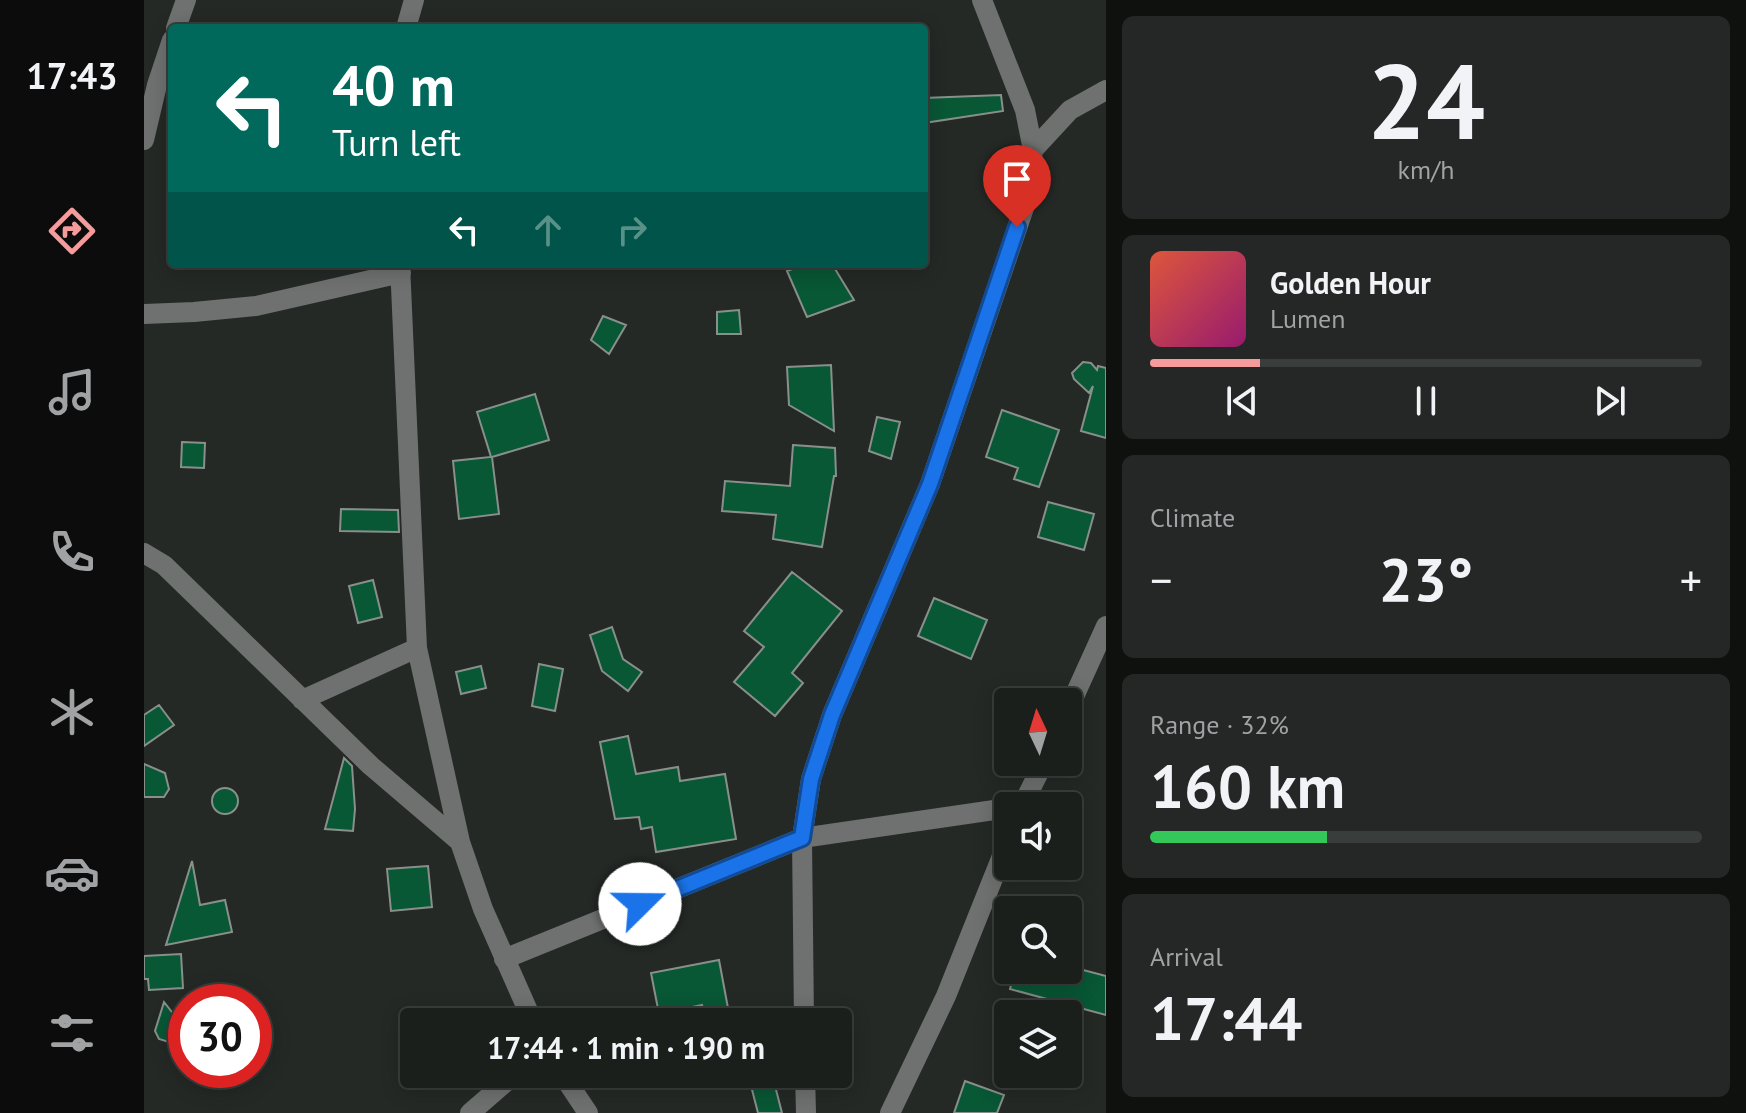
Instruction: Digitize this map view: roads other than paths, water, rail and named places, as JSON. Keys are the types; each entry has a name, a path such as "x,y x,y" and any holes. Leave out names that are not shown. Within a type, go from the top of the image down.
{"street":[{"path":"177,24 186,0"},
{"path":"407,24 414,0"},
{"path":"804,1008 802,838 811,779 828,728 930,484 1027,199 1033,150 1025,110 982,0"},
{"path":"144,140 168,52"},
{"path":"1033,150 1070,110 1106,90"},
{"path":"144,314 256,306 401,269 417,648 460,842 483,909 527,1008"},
{"path":"144,553 164,565 371,766 460,842"},
{"path":"1078,688 1106,626"},
{"path":"302,700 417,648"},
{"path":"504,959 802,838 994,810"},
{"path":"890,1113 946,996 994,876"},
{"path":"470,1113 499,1088"},
{"path":"571,1088 588,1113"},
{"path":"805,1088 806,1113"}]}
